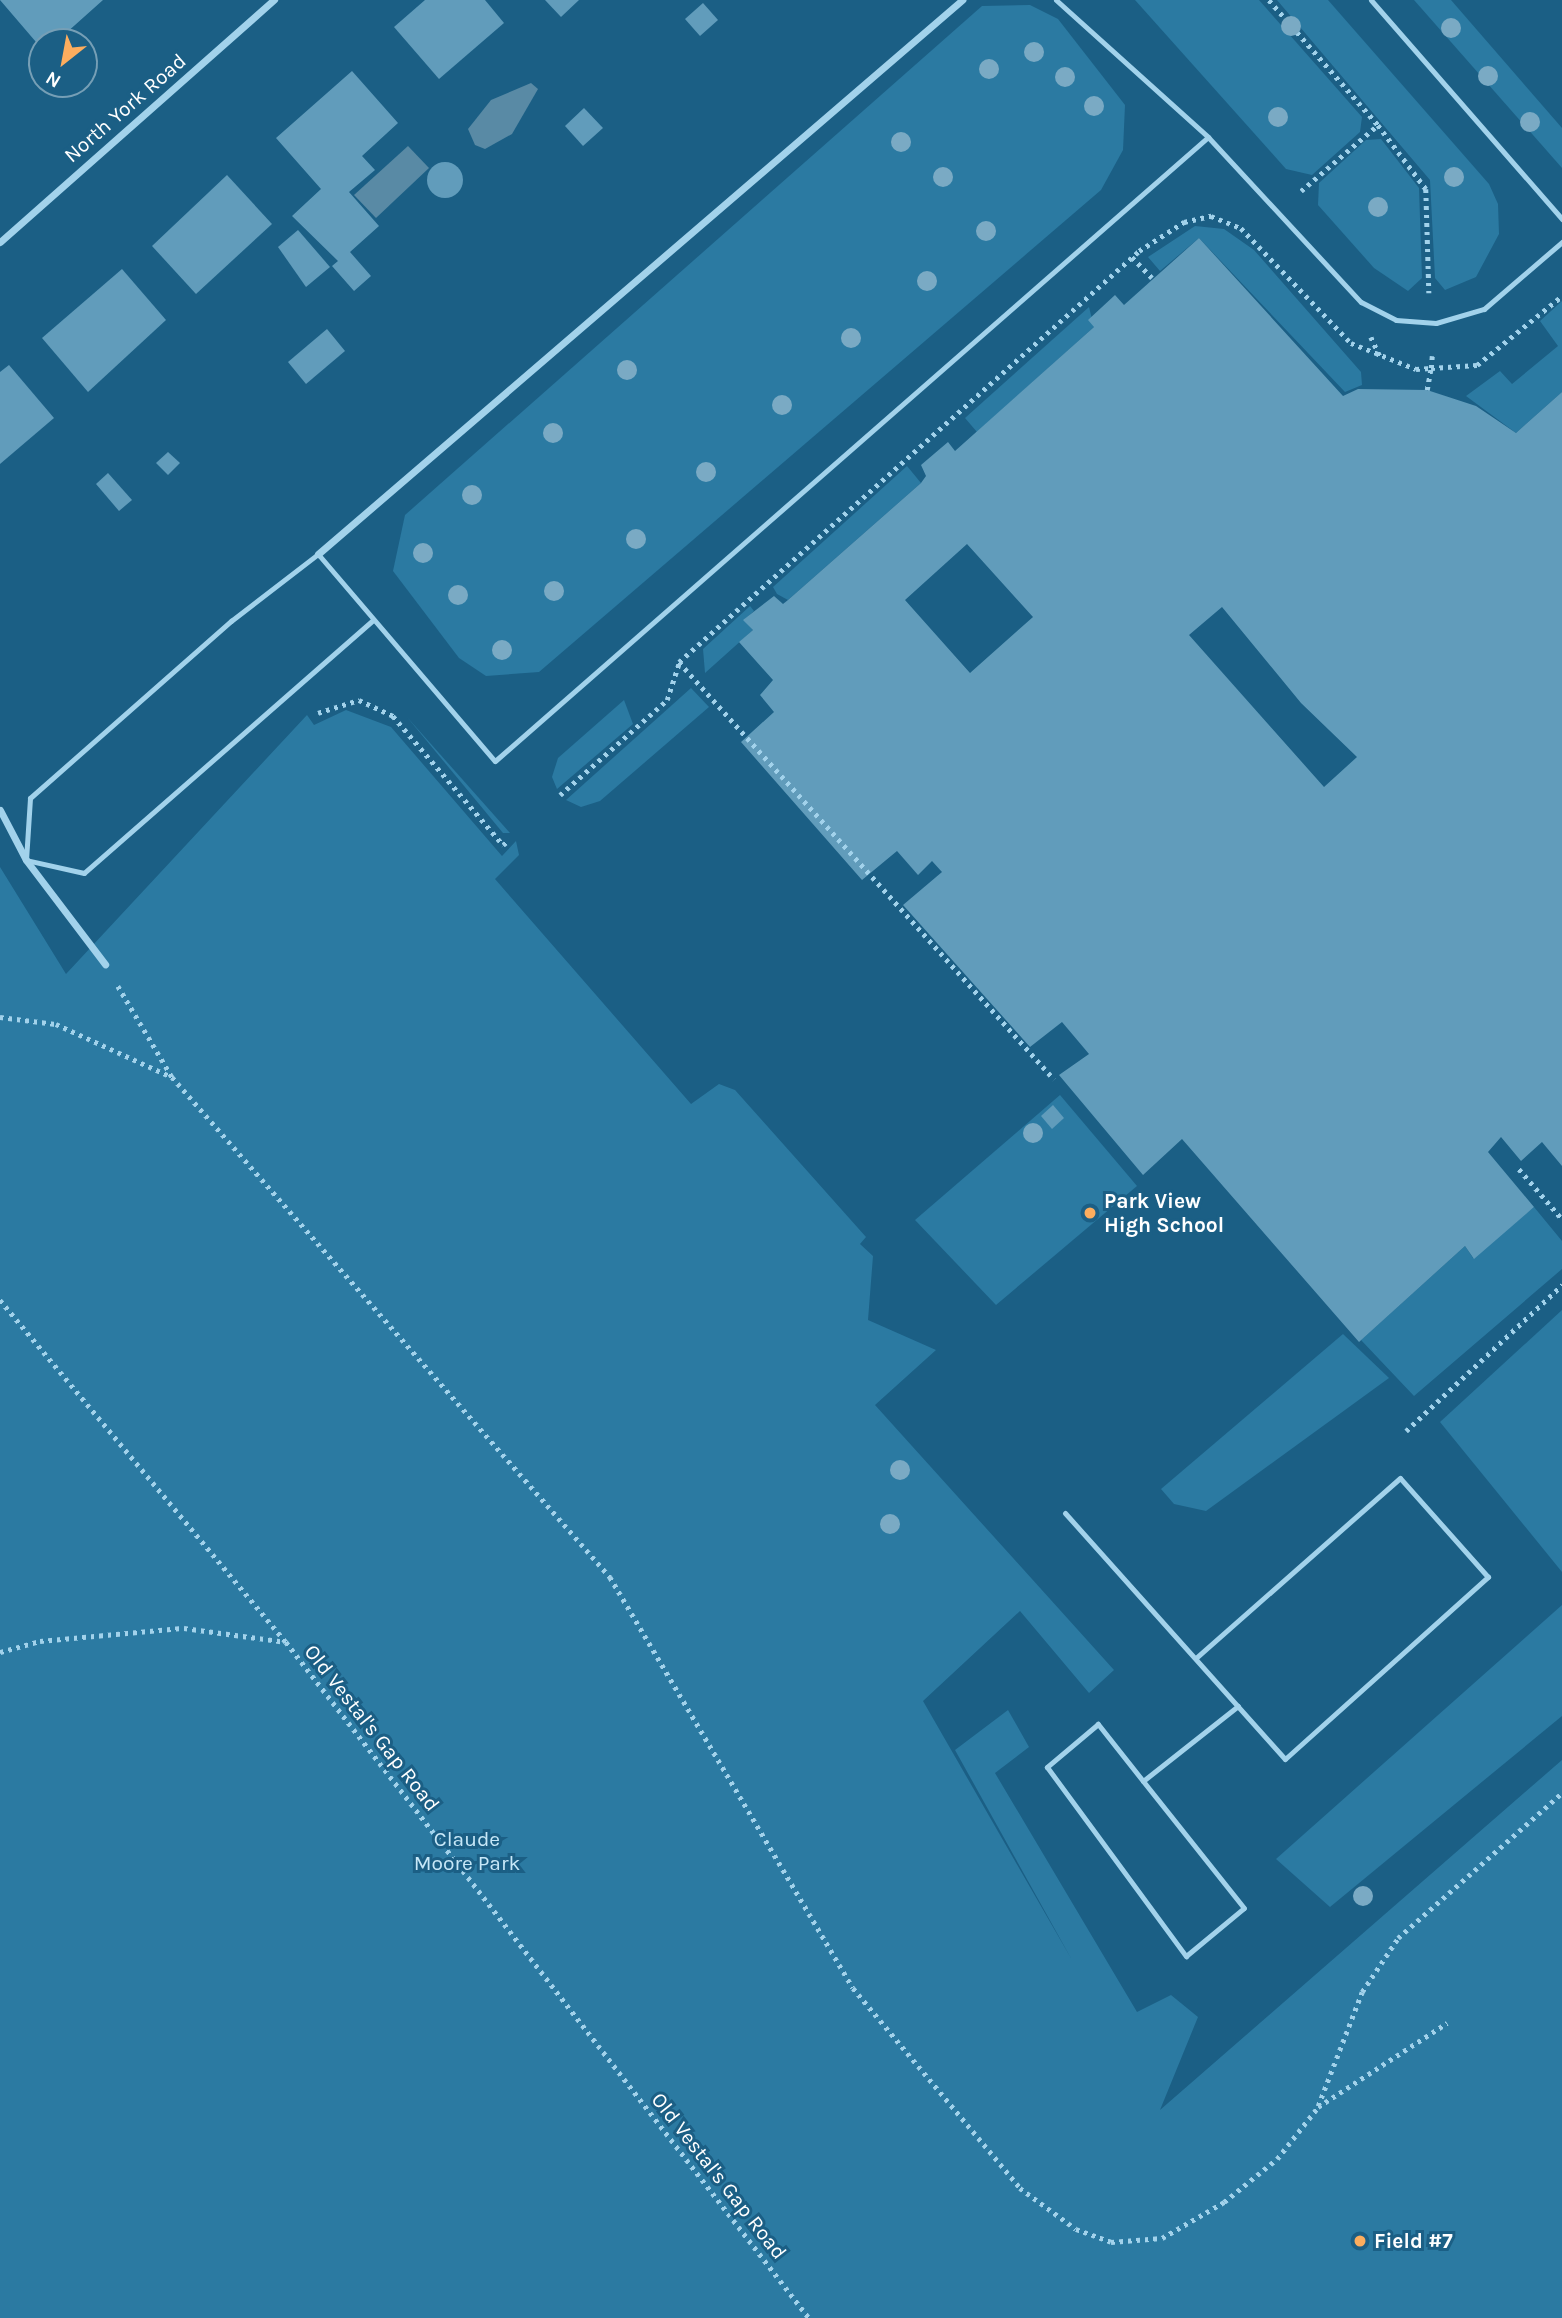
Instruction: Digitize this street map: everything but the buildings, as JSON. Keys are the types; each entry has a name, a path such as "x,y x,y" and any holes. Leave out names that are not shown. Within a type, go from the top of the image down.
{"street":[{"name":"North York Road","path":"0,242 274,0"},
{"path":"318,554 962,0"},
{"path":"0,810 26,860 105,964"}],"lane":[{"path":"1056,0 1208,137 1361,302 1396,320 1436,323 1484,309 1562,242"},
{"path":"1371,0 1562,219"},
{"path":"373,620 84,873 26,860 30,798 231,621 318,554 495,761 1208,137"},
{"path":"1065,1513 1285,1759 1488,1577 1400,1478 1196,1658"},
{"path":"1143,1781 1238,1706"},
{"path":"1098,1724 1143,1781 1244,1908 1186,1956 1047,1767 1098,1724"}],"path":[{"path":"1269,0 1378,125 1426,189 1429,293"},
{"path":"1301,191 1378,125"},
{"path":"560,795 667,700 679,662 1132,257 1184,222 1211,216 1253,239"},
{"path":"1132,257 1152,278"},
{"path":"1427,390 1431,368 1477,365 1562,296"},
{"path":"679,662 1055,1079"},
{"path":"318,713 359,700 393,716 503,845 509,840"},
{"path":"105,964 172,1077 610,1577 853,1988 1020,2188 1076,2229 1099,2238 1163,2238 1224,2202 1277,2159 1318,2107 1362,1992 1398,1938 1562,1793"},
{"path":"0,1017 56,1024 172,1077"},
{"path":"1519,1169 1562,1219"},
{"path":"1406,1431 1562,1285"},
{"name":"Old Vestal's Gap Road","path":"0,1300 286,1642 809,2318"},
{"path":"0,1652 40,1642 184,1628 286,1642"},
{"path":"1318,2107 1447,2023"}],"green space":[{"path":"1135,0 1259,0 1362,117 1360,132 1312,175 1286,169"},
{"path":"1277,0 1328,0 1489,184 1498,204 1499,234 1476,277 1445,290 1435,278 1430,180"},
{"path":"1414,0 1451,0 1562,128 1562,168"},
{"path":"1030,5 1058,19 1125,105 1123,150 1101,190 539,672 486,676 459,658 393,571 405,515 982,6"},
{"path":"1381,139 1419,188 1422,278 1408,291 1374,268 1318,205 1319,183 1366,140"},
{"path":"1195,226 1224,229 1254,250 1361,372 1362,385 1345,392 1199,238 1160,271 1148,257"},
{"path":"1562,301 1562,392 1516,433 1466,396 1500,371 1512,384 1558,346 1540,321"},
{"path":"1089,307 1094,327 977,432 965,418"},
{"path":"907,466 921,483 788,600 777,594 773,587"},
{"path":"750,606 754,611 744,620 753,630 705,673 703,649"},
{"path":"691,688 709,707 600,801 581,807 566,800"},
{"path":"624,700 633,724 557,789 552,777 558,758"},
{"name":"Claude Moore Park","path":"346,710 391,727 502,856 516,841 519,855 495,879 691,1104 719,1084 735,1090 866,1237 860,1244 873,1256 868,1320 936,1350 875,1405 1114,1670 1089,1693 1020,1611 923,1701 1072,1960 955,1750 1008,1710 1029,1747 995,1773 1137,2012 1171,1995 1198,2017 1160,2110 1562,1760 1562,2318 0,2318 0,867 66,974 307,715 314,725"},
{"path":"407,717 510,833 503,833"},
{"path":"1060,1095 1137,1186 996,1305 915,1220"},
{"path":"1534,1207 1562,1241 1562,1269 1414,1396 1361,1340 1465,1246 1473,1258"},
{"path":"1562,1310 1562,1572 1440,1422"},
{"path":"1343,1334 1389,1378 1206,1511 1174,1504 1161,1489"},
{"path":"1562,1605 1562,1716 1330,1907 1276,1859"}],"shaded area":[{"path":"531,83 538,89 512,134 485,149 475,145 468,129 491,100"},
{"path":"408,146 429,168 376,218 354,195"}],"place":[{"name":"Park View High School","path":"1090,1213"},
{"name":"Field #7","path":"1360,2241"}]}
